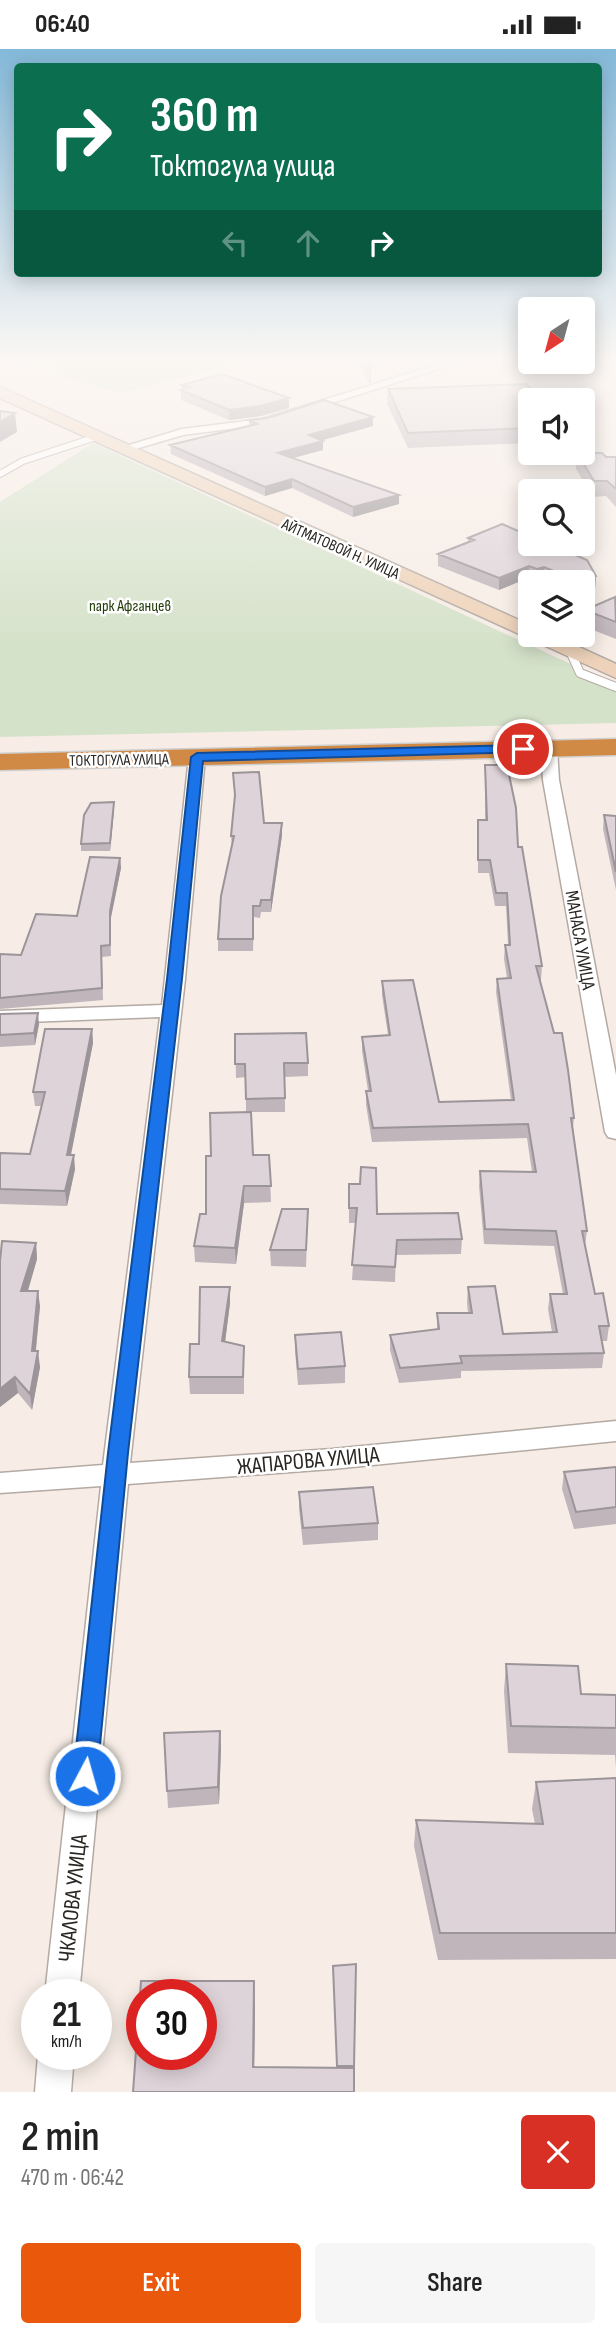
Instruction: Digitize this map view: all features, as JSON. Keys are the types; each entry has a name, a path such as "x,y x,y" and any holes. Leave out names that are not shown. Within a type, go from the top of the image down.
{"highway":[{"name":"ТОКТОГУЛА УЛИЦА","path":"0,762 616,747"}],"main road":[{"name":"АЙТМАТОВОЙ Н. УЛИЦА","path":"136,455 518,627"},
{"name":"АЙТМАТОВОЙ Н. УЛИЦА","path":"561,647 616,672"}],"street":[{"name":"МАНАСА УЛИЦА","path":"549,749 551,781 616,1132"},
{"name":"ЧКАЛОВА УЛИЦА","path":"64,1979 115,1476 171,1011 197,757"},
{"path":"0,1017 171,1011"},
{"name":"ЖАПАРОВА УЛИЦА","path":"0,1483 332,1459 616,1431"},
{"path":"52,2092 54,2070"}],"lane":[{"path":"0,474 23,461 40,455"},
{"path":"570,651 580,673 616,687"}],"green space":[{"name":"парк Афганцев","path":"74,455 120,455 518,640 518,647 534,647 616,685 616,723 0,737 0,502"}],"building":[{"path":"193,455 285,455 399,495 353,507 292,479 265,487"},
{"path":"595,455 616,457 616,489 607,481 595,481 584,465 595,465"},
{"path":"502,524 518,531 518,556 578,556 587,560 593,570 551,570 529,566 499,578 438,554 474,540 468,538"},
{"path":"615,597 616,622 595,614 595,606"},
{"path":"485,765 507,765 516,808 518,847 522,847 542,966 536,966 554,1033 562,1033 568,1070 574,1118 571,1118 587,1231 582,1231 595,1294 603,1293 609,1326 599,1326 604,1353 460,1356 462,1363 400,1368 390,1335 439,1329 437,1313 472,1313 468,1287 495,1286 503,1334 557,1332 550,1294 567,1294 556,1231 485,1229 480,1171 536,1172 528,1124 373,1128 366,1091 371,1091 362,1037 390,1035 382,981 413,980 439,1102 514,1100 497,979 511,978 505,945 510,945 507,893 496,893 490,860 478,860 478,820 487,820"},
{"path":"259,772 264,823 282,823 271,900 261,900 260,906 253,906 253,939 218,939 221,896 234,836 231,836 235,795 233,773"},
{"path":"114,802 110,843 81,844 84,815 91,803"},
{"path":"604,815 616,816 616,872"},
{"path":"90,857 120,858 110,911 110,945 101,946 102,988 0,998 0,954 21,955 36,914 77,916"},
{"path":"38,1013 34,1033 0,1035 0,1014"},
{"path":"45,1029 92,1029 67,1155 74,1155 65,1191 0,1189 0,1153 30,1154 45,1092 33,1092"},
{"path":"306,1033 308,1063 284,1063 285,1098 246,1099 245,1064 235,1064 235,1034"},
{"path":"251,1112 253,1155 269,1155 271,1186 244,1186 235,1248 194,1246 200,1214 206,1214 206,1156 211,1156 210,1113"},
{"path":"361,1167 376,1168 377,1214 458,1213 462,1239 397,1240 395,1267 352,1265 357,1208 349,1208 349,1184 360,1184"},
{"path":"282,1209 308,1209 306,1250 270,1250"},
{"path":"2,1241 36,1243 21,1291 38,1291 32,1351 38,1351 30,1394 15,1377 0,1389"},
{"path":"200,1287 230,1287 222,1341 244,1346 243,1377 189,1377 190,1344 199,1344"},
{"path":"341,1332 345,1366 298,1369 295,1335"},
{"path":"616,1467 616,1507 576,1512 564,1472"},
{"path":"373,1487 378,1523 303,1528 299,1492"},
{"path":"506,1664 578,1666 581,1694 616,1695 616,1728 511,1726"},
{"path":"220,1731 218,1787 167,1791 164,1733"},
{"path":"616,1778 616,1933 440,1933 416,1820 543,1824 536,1782"},
{"path":"356,1964 354,2066 337,2066 333,1966"},
{"path":"217,1981 254,1981 253,2067 354,2068 354,2092 133,2092 135,2070 217,2070"}],"route":[{"path":"85,1776 118,1453 175,979 197,757 523,749"}]}
